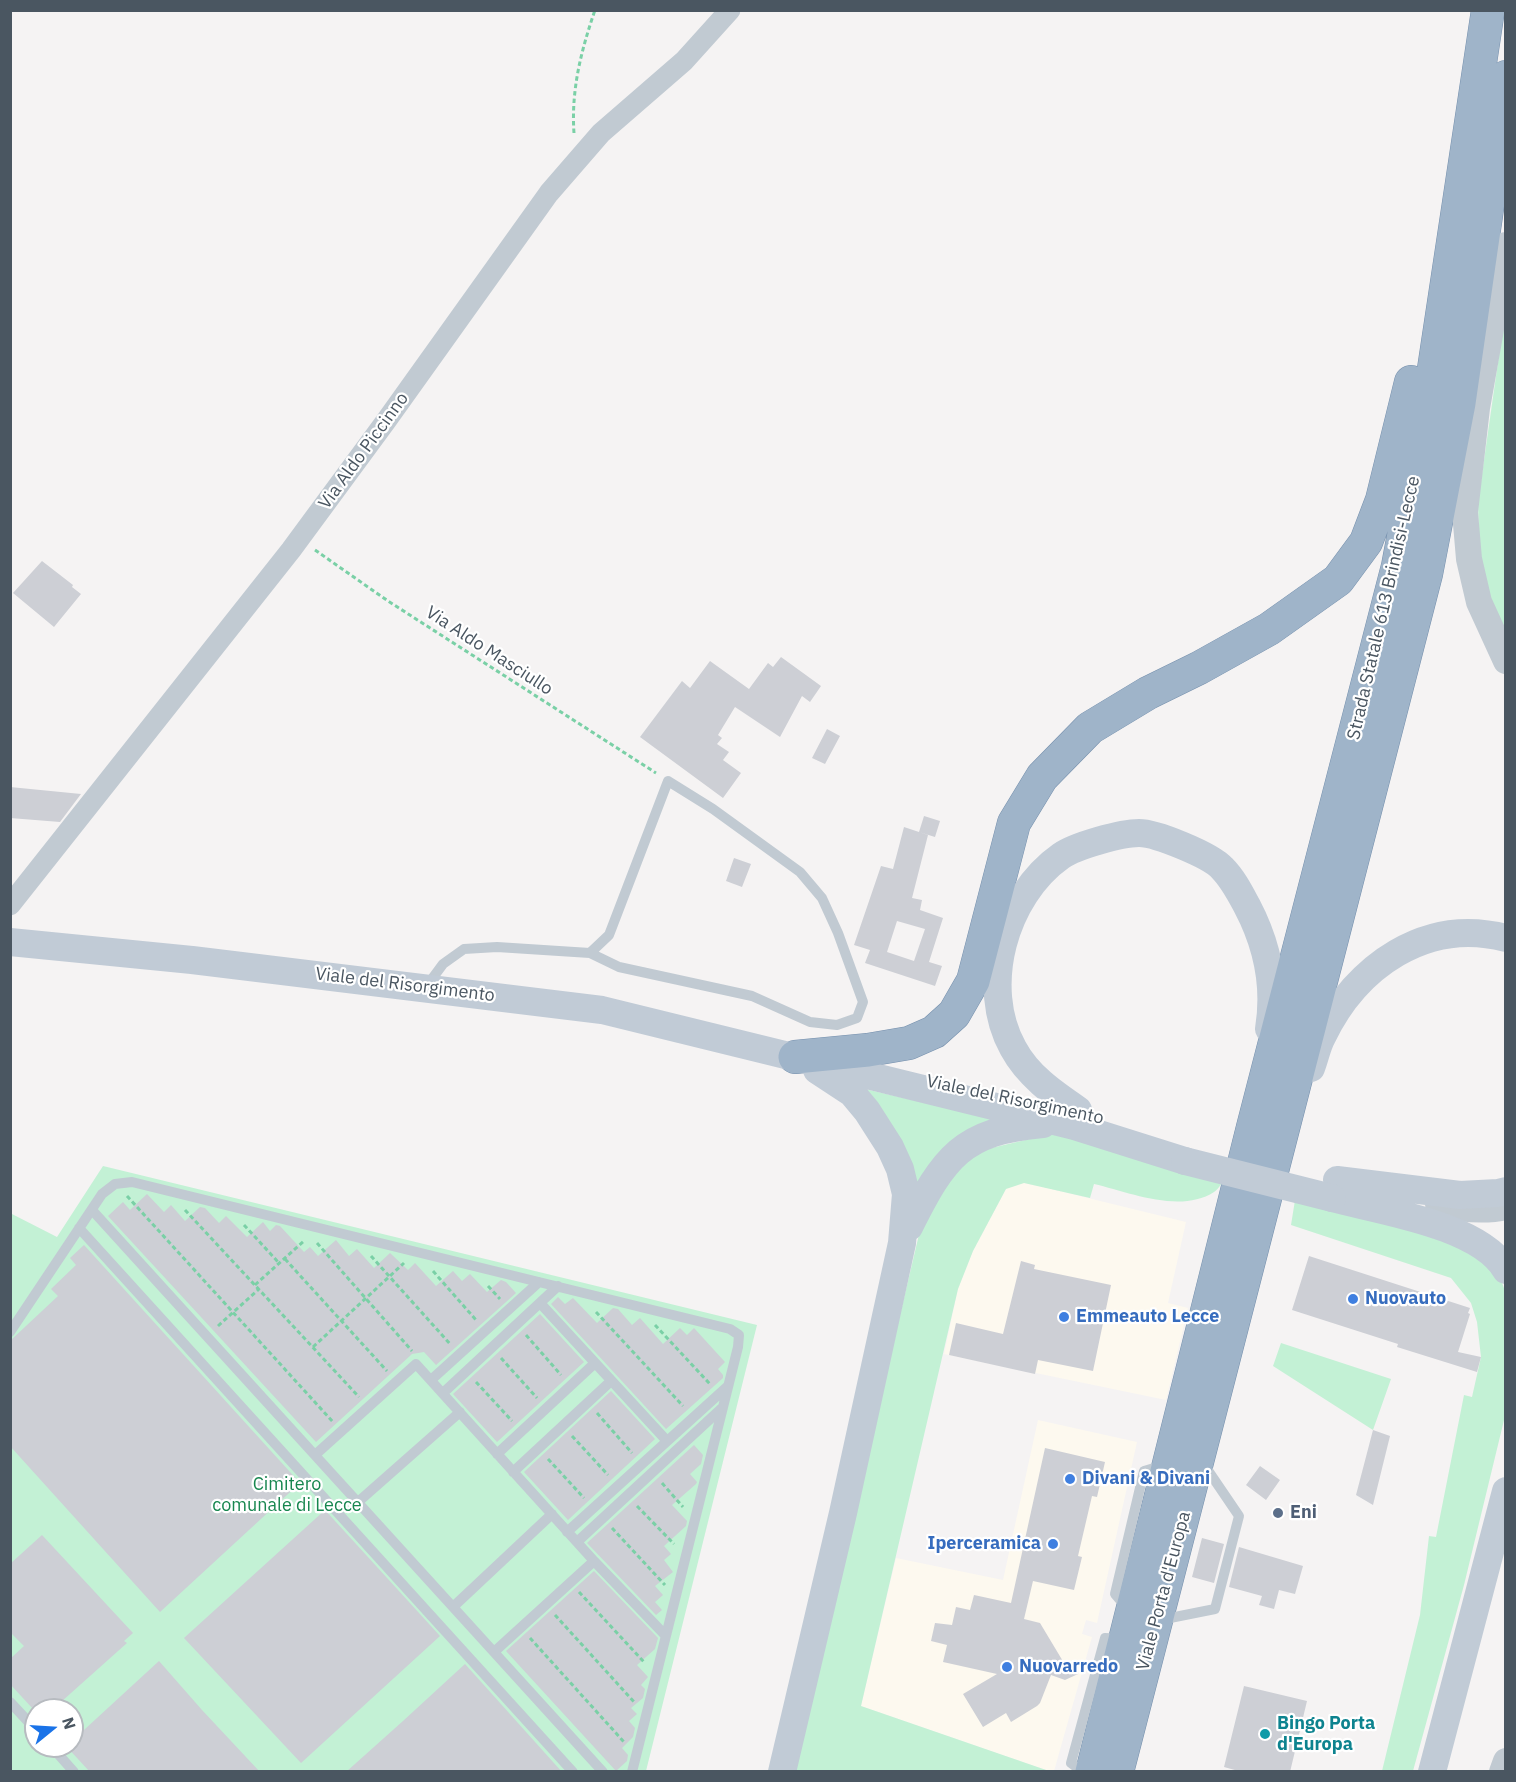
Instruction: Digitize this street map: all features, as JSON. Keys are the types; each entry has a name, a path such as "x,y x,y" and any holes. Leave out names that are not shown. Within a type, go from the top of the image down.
{"highway":[{"name":"Strada Statale 613 Brindisi-Lecce","path":"1268,1130 1398,566 1424,427 1488,10"},
{"name":"Strada Statale 613 Brindisi-Lecce","path":"1268,1130 1426,574 1459,403 1506,77"},
{"path":"795,1057 868,1050 909,1043 934,1032 954,1014 973,981 1014,823 1042,777 1090,728 1148,693 1199,668 1269,628 1338,580 1366,542 1382,500 1410,391 1455,162 1472,124"},
{"name":"Viale Porta d'Europa","path":"1092,1772 1138,1625 1184,1460 1268,1130"},
{"name":"Viale Porta d'Europa","path":"1117,1772 1138,1625"}],"main road":[{"path":"1076,1118 1040,1083 1013,1050 1002,1022 997,985 1000,958 1009,926 1030,885 1062,856 1100,840 1140,833 1188,847 1221,866 1239,890 1257,924 1269,962 1273,1008 1268,1130"},
{"path":"1268,1130 1298,1108 1322,1037 1343,1004 1369,971 1397,952 1425,939 1455,932 1485,932 1506,938"},
{"name":"Viale del Risorgimento","path":"10,942 192,960 602,1010 795,1057 1076,1118 1187,1152 1334,1189"},
{"path":"782,1772 840,1525 902,1243 906,1194 900,1169 890,1147 873,1120 852,1094 795,1057"},
{"path":"902,1243 939,1173 951,1158 972,1141 1017,1126 1076,1118"},
{"path":"1334,1189 1460,1195 1506,1191"},
{"path":"1334,1189 1449,1228 1478,1242 1506,1270"},
{"path":"1432,1772 1506,1491"}],"street":[{"name":"Via Aldo Piccinno","path":"10,905 299,539 380,430 549,193 602,133 684,61 730,10"},
{"path":"1506,246 1478,408 1465,512 1469,559 1479,602 1506,661"},
{"path":"1334,1189 1456,1208 1506,1207"},
{"path":"1502,1772 1506,1761"}],"lane":[{"path":"426,987 443,964 464,949 497,946 590,953 619,967 752,996 810,1022 837,1025 857,1018 863,1002 838,933 822,898 800,872 713,809 668,781 609,935 590,953"},
{"path":"10,1332 102,1194 116,1184 132,1182 637,1305 730,1329 739,1335 633,1772"},
{"path":"92,1210 603,1772"},
{"path":"79,1228 573,1772"},
{"path":"431,1380 539,1281"},
{"path":"443,1394 558,1286"},
{"path":"540,1303 667,1441"},
{"path":"497,1454 595,1363"},
{"path":"315,1455 416,1364 567,1532 666,1636"},
{"path":"513,1472 611,1381"},
{"path":"567,1532 728,1386"},
{"path":"577,1542 723,1408"},
{"path":"358,1502 460,1412"},
{"path":"1083,1772 1071,1763 1105,1638 1138,1625 1215,1609 1239,1516 1184,1460 1144,1471 1115,1594 1138,1625"},
{"path":"453,1606 552,1514"},
{"path":"494,1652 594,1561"},
{"path":"10,1702 24,1717"},
{"path":"62,1758 74,1772"}],"path":[{"path":"577,162 573,116 575,81 583,45 595,10"},
{"name":"Via Aldo Masciullo","path":"299,539 388,601 668,781"},
{"path":"116,1184 341,1431"},
{"path":"166,1190 368,1407"},
{"path":"224,1204 279,1263"},
{"path":"255,1285 310,1235 416,1356 416,1364"},
{"path":"351,1236 460,1354"},
{"path":"313,1347 417,1251 485,1331"},
{"path":"285,1259 396,1382"},
{"path":"207,1336 259,1289"},
{"path":"577,1291 694,1418"},
{"path":"637,1305 719,1395"},
{"path":"516,1325 571,1385"},
{"path":"492,1348 546,1408"},
{"path":"466,1372 522,1431"},
{"path":"588,1403 642,1464"},
{"path":"562,1426 618,1486"},
{"path":"538,1448 593,1508"},
{"path":"652,1473 695,1520"},
{"path":"628,1496 686,1557"},
{"path":"603,1518 676,1596"},
{"path":"570,1582 657,1676"},
{"path":"545,1605 646,1715"},
{"path":"521,1627 637,1755"}],"shaded area":[{"path":"1017,1183 1043,1187 1186,1222 1168,1303 1188,1308 1166,1400 944,1354 958,1289 973,1251 1006,1189"},
{"path":"1038,1420 1137,1442 1097,1623 1086,1620 1082,1634 1092,1637 1054,1771 861,1706 896,1558 1003,1580"}],"green space":[{"path":"1505,313 1505,639 1486,589 1479,547 1478,502"},
{"path":"865,1089 994,1119 916,1194"},
{"path":"1051,1134 1226,1177 1214,1192 1186,1201 1154,1199 1094,1184 1090,1198 1024,1183 1006,1189 973,1251 958,1289 861,1706 1049,1771 792,1772 921,1226 934,1195 974,1152"},
{"name":"Cimitero comunale di Lecce","path":"103,1166 757,1325 646,1771 11,1771 10,1213 57,1237"},
{"path":"1296,1194 1472,1249 1501,1280 1505,1291 1505,1416 1464,1585 1413,1771 1382,1771 1420,1615 1429,1536 1436,1537 1464,1395 1472,1397 1481,1357 1477,1322 1471,1303 1451,1278 1291,1225"},
{"path":"1281,1343 1391,1379 1373,1430 1273,1366"}],"building":[{"path":"42,561 81,594 54,627 13,593"},
{"path":"781,657 821,686 810,702 802,696 780,737 735,707 718,735 722,738 717,744 729,752 723,760 741,773 723,798 640,737 682,681 690,688 710,661 749,689 768,663 773,667"},
{"path":"827,729 840,736 825,764 812,758"},
{"path":"10,787 81,794 60,822 10,818"},
{"path":"924,816 940,821 935,837 919,832"},
{"path":"904,827 928,835 912,898 922,900 920,910 943,918 929,962 942,966 935,986 865,963 870,950 854,945 881,866 893,869","holes":["897,921 925,929 914,961 887,952"]},
{"path":"734,858 751,864 742,887 726,881"},
{"path":"147,1194 164,1212 171,1205 185,1221 200,1207 205,1208 219,1223 226,1216 247,1237 263,1222 270,1231 276,1225 280,1226 304,1252 310,1247 318,1256 336,1240 349,1256 357,1249 374,1268 390,1253 408,1270 415,1263 436,1286 453,1271 462,1281 470,1274 487,1292 501,1280 516,1293 436,1365 424,1352 412,1354 316,1442 108,1216 123,1202 130,1210"},
{"path":"84,1245 300,1483 160,1612 10,1446 10,1341 58,1296 51,1289 76,1265 70,1258"},
{"path":"1309,1256 1470,1308 1458,1352 1481,1357 1477,1372 1292,1310"},
{"path":"1021,1261 1035,1265 1034,1269 1111,1285 1093,1371 1038,1360 1035,1374 949,1355 956,1323 1003,1334"},
{"path":"558,1297 565,1304 573,1298 597,1323 613,1308 618,1309 632,1325 640,1318 663,1344 680,1328 687,1335 694,1328 725,1362 718,1369 723,1378 666,1429 551,1304"},
{"path":"540,1314 584,1362 497,1442 453,1394"},
{"path":"611,1391 655,1439 568,1520 524,1472"},
{"path":"1373,1430 1390,1436 1373,1505 1356,1495"},
{"path":"694,1445 703,1455 701,1464 690,1474 697,1482 672,1505 687,1521 686,1526 664,1546 671,1554 664,1560 673,1572 655,1586 663,1595 655,1602 662,1610 656,1615 587,1543"},
{"path":"1045,1448 1105,1462 1097,1497 1092,1496 1078,1556 1082,1557 1074,1590 1033,1581 1024,1619 1040,1623 1064,1663 1073,1666 1078,1674 1065,1680 1051,1675 1037,1706 1011,1722 1006,1713 983,1727 963,1694 997,1674 943,1662 947,1645 931,1641 935,1623 952,1625 956,1607 970,1610 974,1595 1011,1603"},
{"path":"1260,1466 1280,1480 1266,1500 1246,1485"},
{"path":"325,1510 440,1636 301,1763 184,1638"},
{"path":"42,1535 133,1633 124,1641 127,1643 65,1698 24,1699 10,1684 10,1659 24,1646 10,1632 10,1564"},
{"path":"1202,1538 1224,1544 1214,1583 1192,1577"},
{"path":"1239,1547 1303,1566 1295,1594 1279,1590 1274,1609 1259,1605 1262,1596 1229,1587"},
{"path":"594,1571 658,1638 655,1649 637,1665 648,1677 641,1685 645,1689 643,1698 631,1708 637,1714 629,1721 635,1728 633,1737 622,1748 628,1755 627,1761 616,1771 506,1651"},
{"path":"159,1661 260,1772 90,1772 77,1758 84,1758 84,1730"},
{"path":"465,1664 562,1772 346,1772 403,1721"},
{"name":"Bingo Porta d'Europa","path":"1244,1686 1307,1701 1290,1772 1242,1772 1224,1767"}],"place":[{"name":"Nuovauto","path":"1353,1299"},
{"name":"Emmeauto Lecce","path":"1064,1317"},
{"name":"Divani & Divani","path":"1070,1479"},
{"name":"Eni","path":"1278,1513"},
{"name":"Iperceramica","path":"1053,1544"},
{"name":"Nuovarredo","path":"1007,1667"},
{"name":"Bingo Porta d'Europa","path":"1265,1734"}]}
